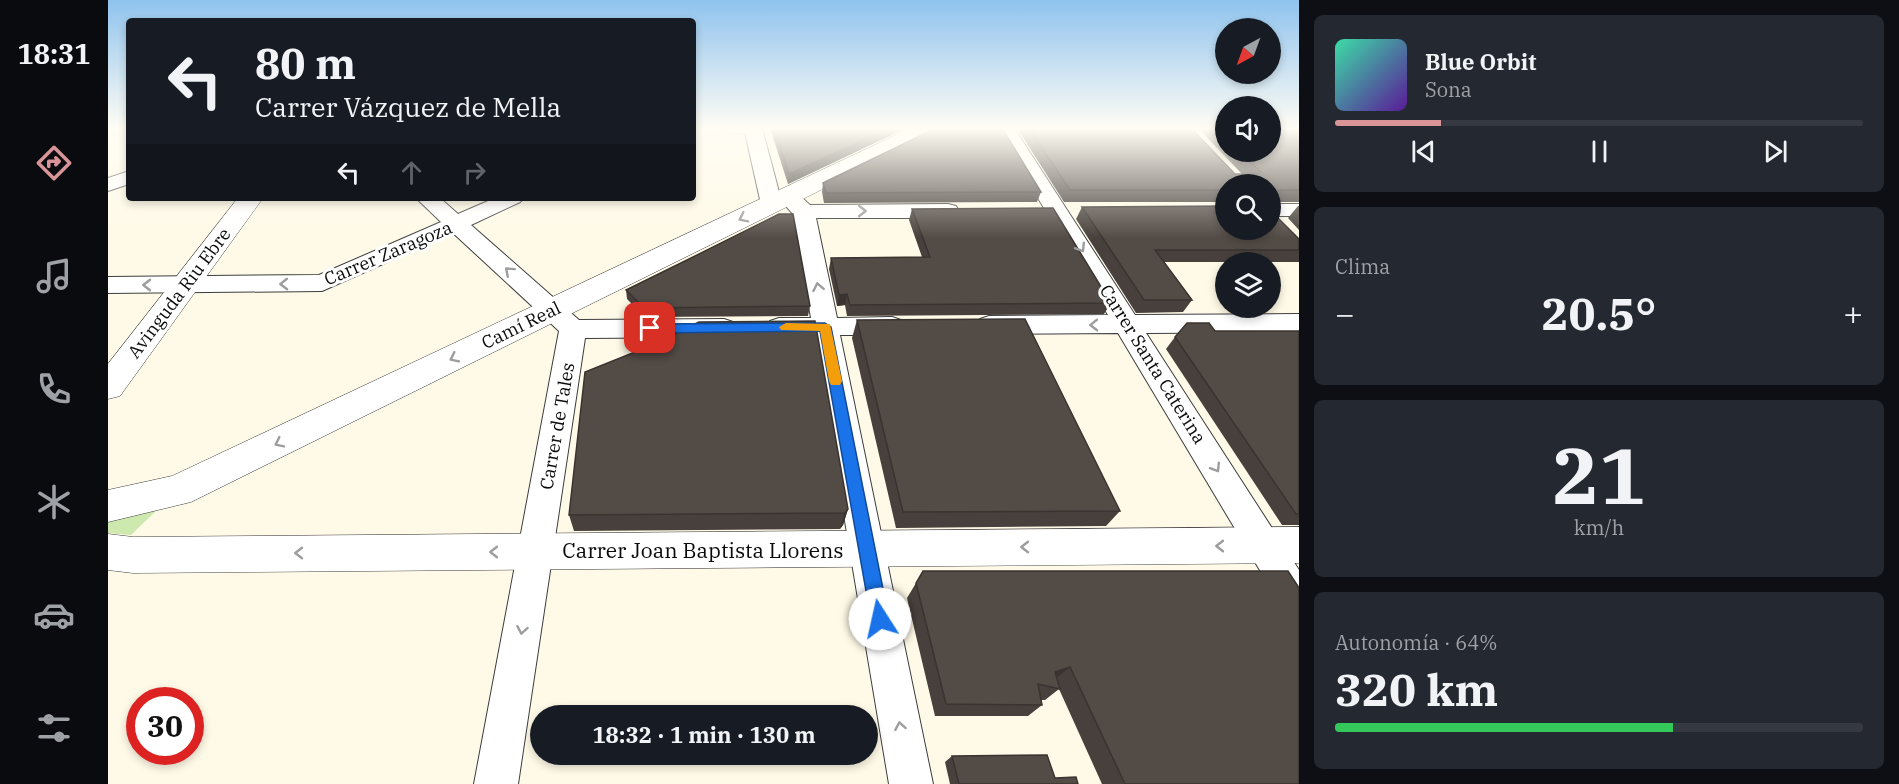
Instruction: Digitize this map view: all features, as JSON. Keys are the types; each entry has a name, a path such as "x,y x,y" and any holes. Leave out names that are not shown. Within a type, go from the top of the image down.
{"street":[{"path":"769,165 787,204 825,327 911,784"},
{"name":"Camí Real","path":"108,506 178,491 565,329 860,165"},
{"name":"Carrer Santa Caterina","path":"1028,165 1128,324 1282,545 1299,602"},
{"path":"108,184 126,178"},
{"name":"Avinguda Riu Ebre","path":"108,387 249,201"},
{"path":"430,201 565,329 918,326"},
{"name":"Carrer Zaragoza","path":"108,285 322,283 506,201"},
{"path":"787,204 965,211"},
{"path":"1281,210 1299,210"},
{"path":"965,326 1299,323"},
{"name":"Carrer de Tales","path":"496,784 535,552 565,329"},
{"name":"Carrer Joan Baptista Llorens","path":"121,553 535,552 1282,545"}],"green space":[{"path":"158,509 131,535 108,533 108,520"}],"building":[{"path":"786,165 809,165 789,174"},
{"path":"861,165 1024,165 1041,192 826,193 823,183"},
{"path":"1053,165 1226,165 1235,174 1215,174 1215,190 1070,190"},
{"path":"1253,165 1299,165 1299,190 1281,190 1281,174 1258,174 1261,172"},
{"path":"1215,206 1215,240 1281,240 1281,221 1299,239 1299,250 1155,250 1192,300 1144,300 1082,207"},
{"path":"1053,208 1111,303 850,305 847,294 839,295 831,258 930,257 912,209"},
{"path":"779,214 793,214 810,306 644,308 626,290 685,261"},
{"path":"1025,319 1120,511 903,512 857,320"},
{"path":"815,321 848,509 845,513 569,515 585,372 650,346 699,322"},
{"path":"1187,323 1209,323 1215,331 1299,331 1299,514 1296,514 1175,337"},
{"path":"923,571 1288,571 1299,588 1299,784 1125,784 1070,667 1055,672 1060,689 1038,684 1042,705 946,704 916,583"},
{"path":"1047,755 1055,778 1076,777 1078,784 959,784 952,756"}],"slow traffic":[{"path":"786,327 825,327 835,381"}],"route":[{"path":"650,328 825,327 880,619"}]}
